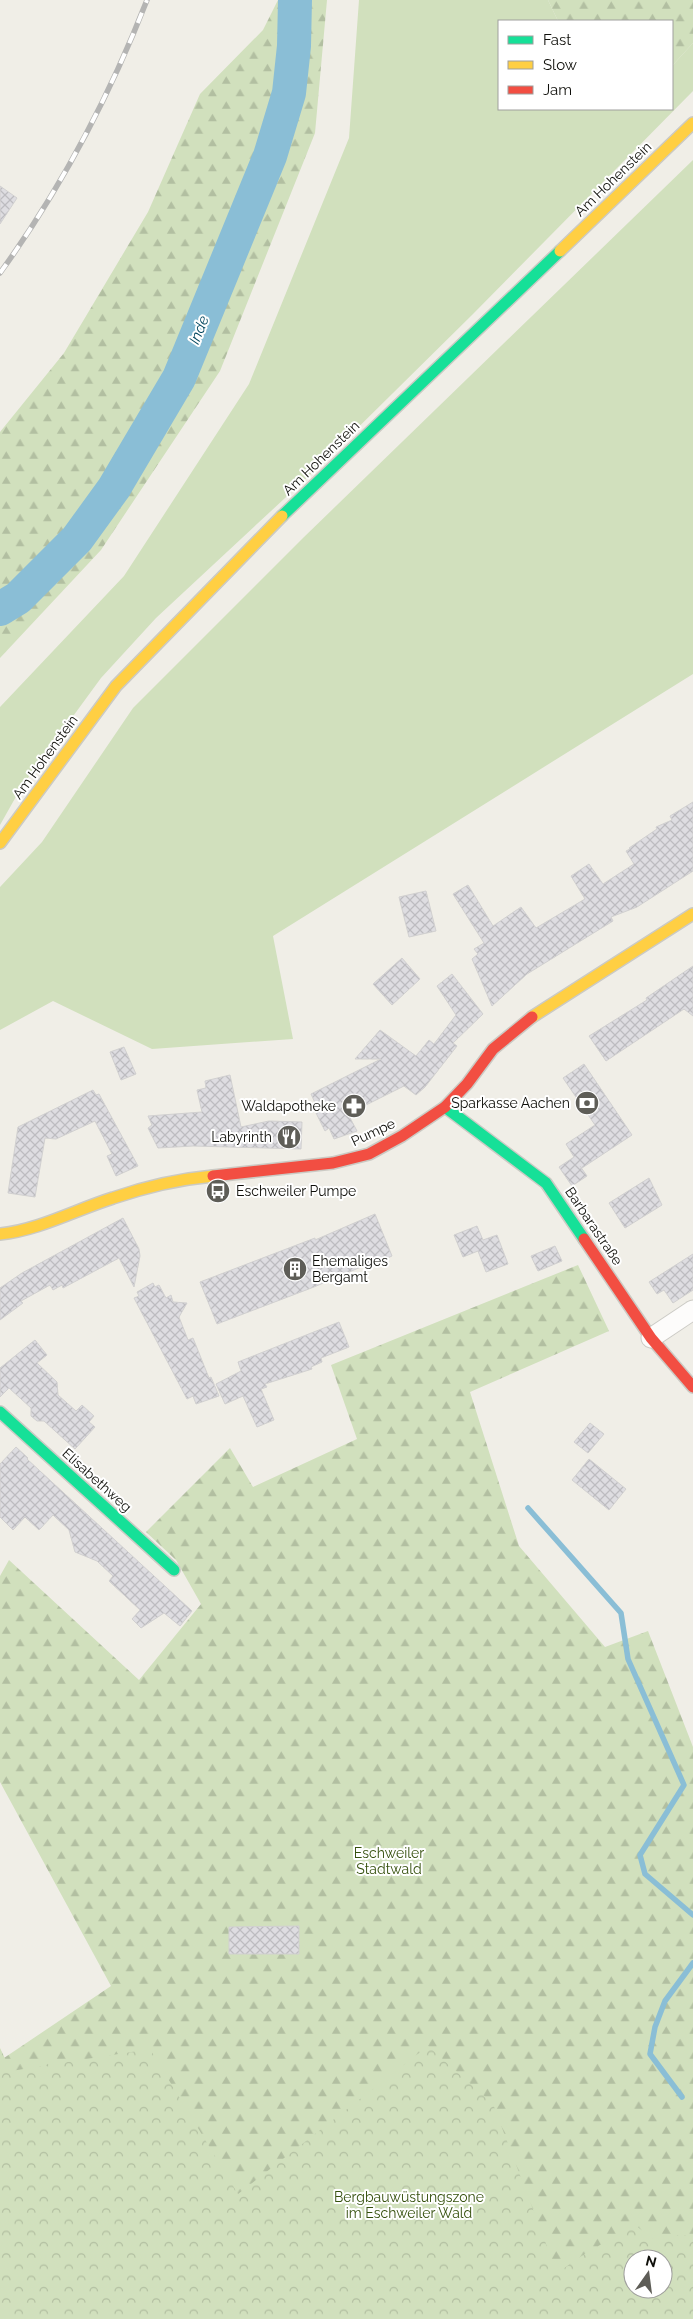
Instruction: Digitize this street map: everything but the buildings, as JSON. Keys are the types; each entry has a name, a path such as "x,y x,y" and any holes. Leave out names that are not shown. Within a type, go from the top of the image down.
{"main road":[{"name":"Am Hohenstein","path":"0,844 116,686 312,486 482,327 693,123"},
{"name":"Pumpe","path":"0,1234 20,1232 114,1197 183,1180 333,1163 369,1154 402,1136 445,1107 467,1084 493,1049 539,1011 693,914"},
{"name":"Barbarastraße","path":"445,1107 546,1183 650,1338 693,1387"},
{"name":"Elisabethweg","path":"0,1412 174,1570"}],"street":[{"path":"650,1338 693,1310"}],"green space":[{"path":"278,0 327,0 315,133 220,371 101,550 0,658 0,432 64,353 148,212 200,94 263,30"},
{"path":"359,0 548,0 558,20 498,20 498,110 673,110 673,65 693,43 693,91 472,315 313,472 156,618 101,678 22,786 0,825 0,707 124,576 249,384 349,138"},
{"path":"548,0 693,0 693,43 673,65 673,20 558,20"},
{"path":"693,160 693,674 273,936 293,1039 152,1049 53,1001 0,1030 0,887 42,842 133,708 303,538"},
{"name":"Eschweiler Stadtwald","path":"578,1265 609,1331 470,1392 519,1546 605,1647 648,1631 693,1747 693,2319 0,2319 0,2049 4,2058 111,1986 0,1782 0,1576 9,1560 139,1680 201,1604 176,1560 146,1532 230,1448 253,1487 357,1439 331,1365"},
{"name":"Bergbauwüstungszone im Eschweiler Wald","path":"428,2046 493,2104 557,2273 586,2253 635,2225 653,2239 675,2235 693,2235 693,2319 0,2319 0,2048 11,2071 150,2049 238,2194"}],"waterway":[{"name":"Inde","path":"0,609 18,598 77,539 114,488 179,378 270,156 289,93 294,46 295,0"},
{"path":"528,1508 621,1613 628,1659 684,1785 640,1855 645,1874 693,1915"},
{"path":"682,2097 650,2054 655,2027 665,2001 693,1963"}],"railway":[{"path":"0,273 43,209 82,141 117,71 147,0"}],"traffic: fast":[{"path":"282,516 560,251"},
{"path":"445,1107 546,1183 584,1239"},
{"path":"0,1412 174,1570"}],"traffic: slow":[{"path":"560,251 693,123"},
{"path":"0,843 116,686 282,516"},
{"path":"532,1017 693,914"},
{"path":"0,1234 43,1224 137,1190 175,1181 213,1176"}],"traffic: jam":[{"path":"213,1176 333,1163 369,1154 402,1136 445,1107 467,1084 493,1049 532,1017"},
{"path":"584,1239 651,1338 693,1387"}],"place":[{"name":"Sparkasse Aachen","path":"587,1103"},
{"name":"Waldapotheke","path":"354,1106"},
{"name":"Labyrinth","path":"289,1137"},
{"name":"Eschweiler Pumpe","path":"218,1191"},
{"name":"Ehemaliges Bergamt","path":"295,1269"}]}
